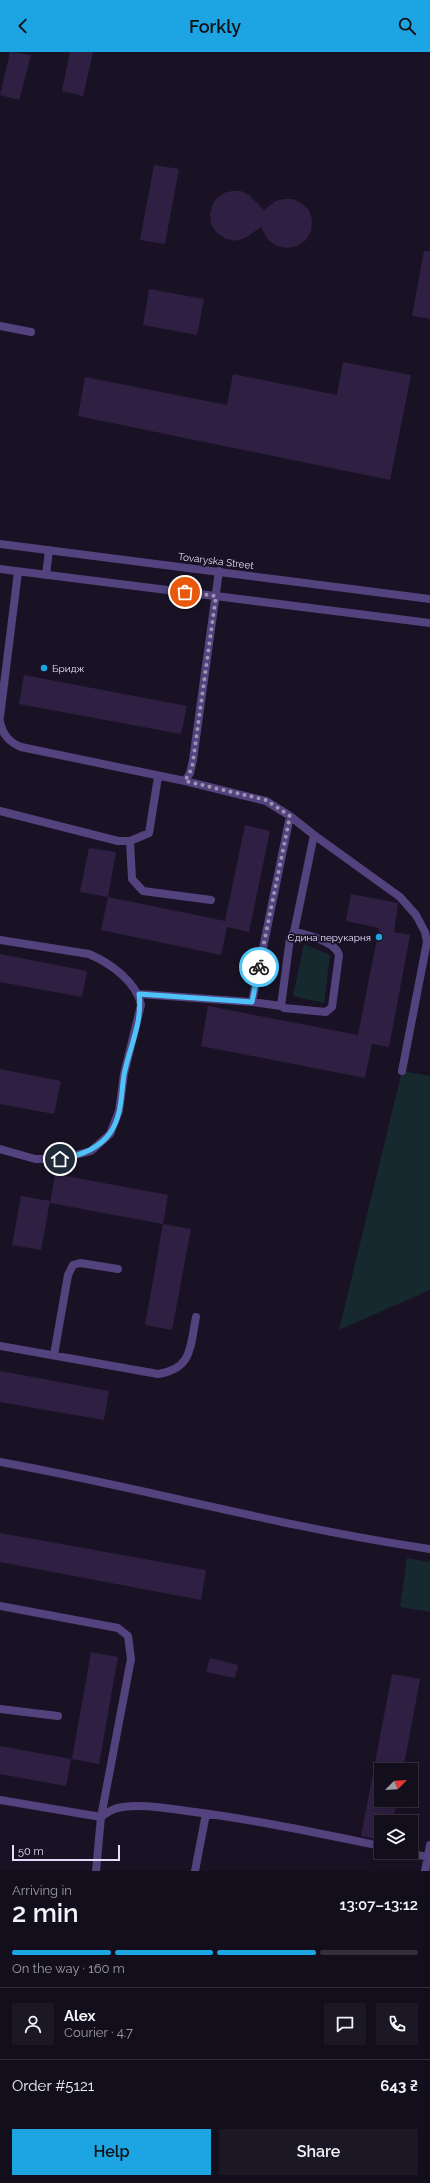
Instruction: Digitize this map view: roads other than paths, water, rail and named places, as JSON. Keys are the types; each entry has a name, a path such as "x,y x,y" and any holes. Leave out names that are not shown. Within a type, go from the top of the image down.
{"street":[{"path":"0,326 31,332"},
{"name":"Tovaryska Street","path":"0,544 430,599"},
{"path":"46,575 49,550"},
{"path":"0,569 430,622"},
{"path":"185,781 192,768 219,571"},
{"path":"0,717 18,572"},
{"path":"0,722 7,737 12,743 21,747 158,777 185,781 266,800 400,897 416,915 425,932 427,942 402,1072"},
{"path":"0,811 100,837 130,842 149,833 158,777"},
{"path":"252,1002 290,816"},
{"path":"281,1006 290,938 294,932 314,835"},
{"path":"130,842 132,879 144,891 211,900"},
{"path":"0,940 89,954 103,960 139,994 252,1002 322,1013 332,1007 340,955 338,950 328,943 294,932"},
{"path":"0,1149 35,1159 60,1159 91,1150 110,1134 120,1111 124,1074 139,1017 139,994"},
{"path":"54,1355 68,1275 73,1265 80,1263 118,1268"},
{"path":"0,1346 158,1374 166,1373 174,1371 187,1360 196,1318"},
{"path":"0,1462 70,1474 254,1517 370,1540 430,1549"},
{"path":"0,1606 103,1624 118,1628 128,1636 130,1659 102,1817 96,1871"},
{"path":"0,1709 58,1716"},
{"path":"0,1800 102,1817 108,1812 118,1808 136,1807 206,1814 287,1826 374,1845"},
{"path":"195,1871 206,1814"},
{"path":"425,1871 429,1857 430,1845"},
{"path":"418,1854 429,1857"}],"place":[{"name":"Бридж","path":"44,668"},
{"name":"Єдина перукарня","path":"379,937"}]}
